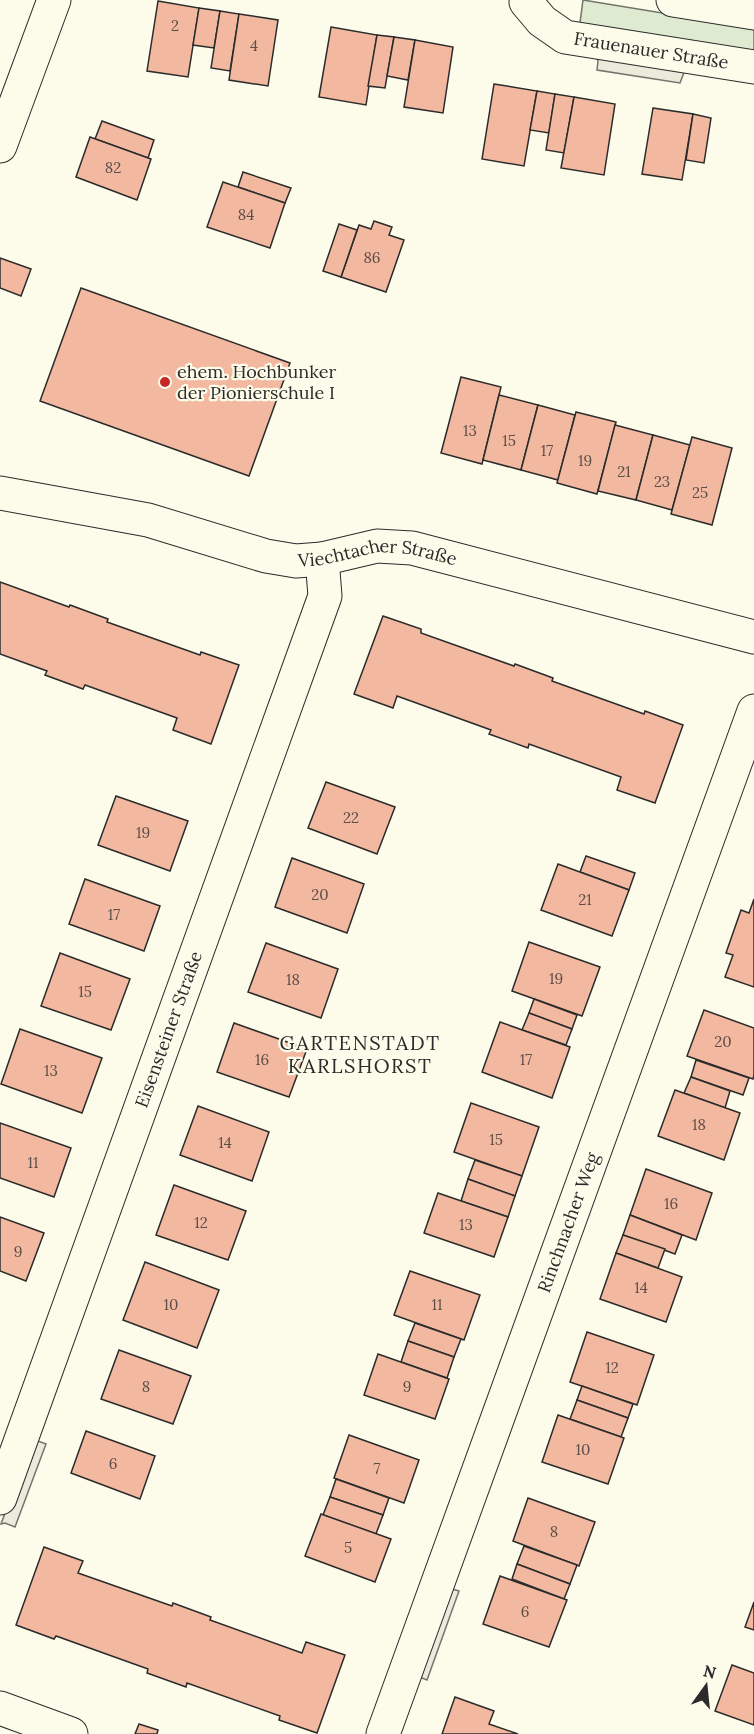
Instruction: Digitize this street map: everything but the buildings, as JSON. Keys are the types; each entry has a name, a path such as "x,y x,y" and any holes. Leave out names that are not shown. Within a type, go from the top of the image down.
{"street":[{"path":"0,146 54,0"},
{"path":"673,0 754,13"},
{"name":"Frauenauer Straße","path":"522,1 542,21 565,37 754,67"},
{"name":"Viechtacher Straße","path":"0,492 148,520 266,556 296,561 322,559 377,546 412,548 754,637"},
{"name":"Eisensteiner Straße","path":"0,1498 326,596 322,559"},
{"name":"Rinchnacher Weg","path":"383,1734 754,711"},
{"path":"0,1708 71,1734"}],"green space":[{"path":"583,0 754,28 754,51 580,23"}],"shaded area":[{"path":"596,56 685,70 680,83 597,70"},
{"path":"34,1435 35,1440 46,1444 15,1527 5,1523 1,1524"},
{"path":"449,1588 459,1591 427,1680 417,1676"}],"place":[{"name":"ehem. Hochbunker der Pionierschule I","path":"165,382"}],"district":[{"name":"GARTENSTADT KARLSHORST","path":"360,1054"}]}
